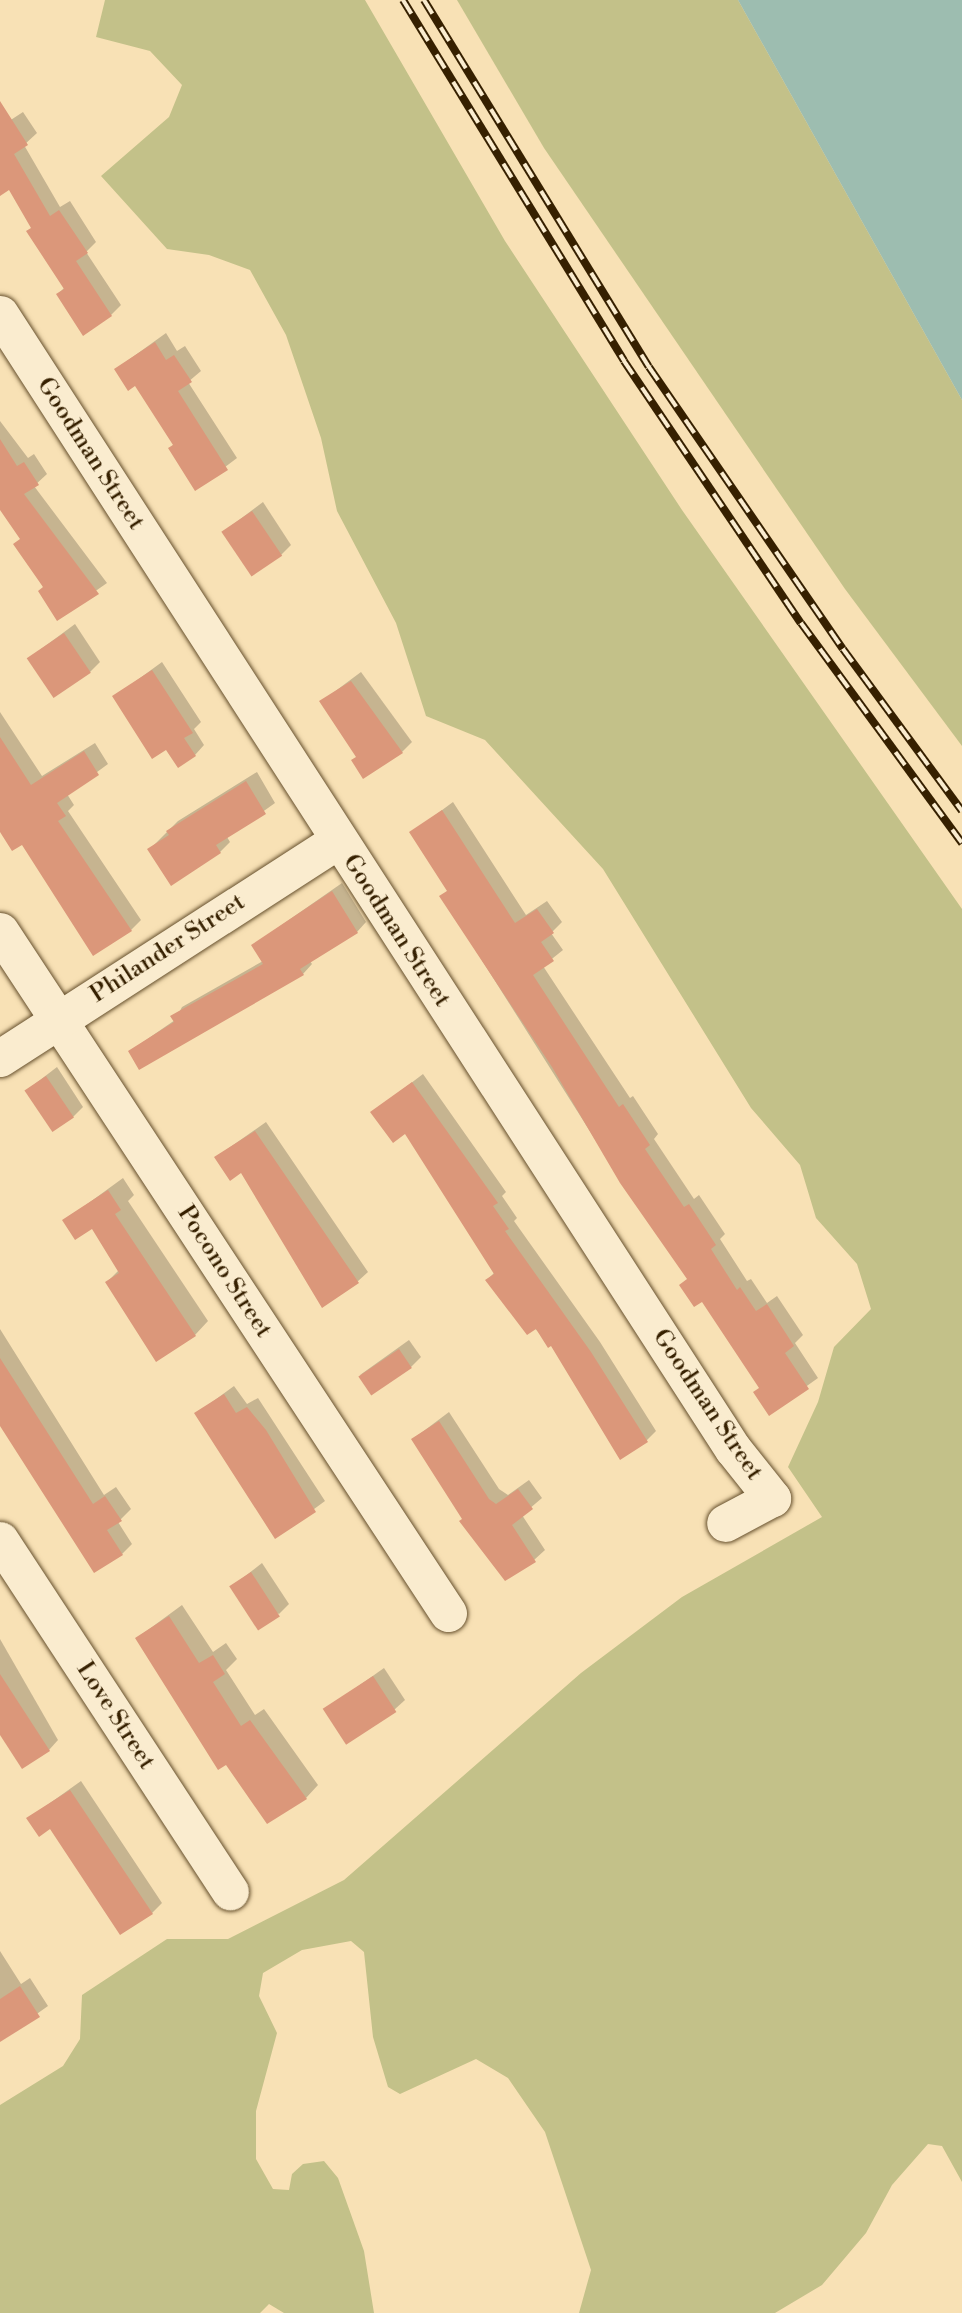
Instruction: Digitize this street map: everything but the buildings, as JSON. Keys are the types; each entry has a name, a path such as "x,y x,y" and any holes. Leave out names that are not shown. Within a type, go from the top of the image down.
{"street":[{"name":"Goodman Street","path":"0,314 337,841 733,1449 772,1498 725,1523"},
{"name":"Philander Street","path":"0,1058 337,841"},
{"name":"Pocono Street","path":"0,931 448,1613"},
{"name":"Love Street","path":"0,1540 230,1892"}],"shaded area":[{"path":"105,0 365,0 505,241 682,510 962,909 962,2182 942,2146 928,2144 892,2185 866,2233 822,2285 775,2313 579,2313 591,2270 545,2132 508,2078 476,2059 400,2094 388,2087 373,2037 364,1952 351,1941 302,1950 263,1973 259,1996 277,2033 256,2111 256,2159 273,2189 289,2190 292,2174 303,2164 324,2161 338,2178 364,2251 374,2313 284,2313 269,2304 260,2313 0,2313 0,2105 63,2066 80,2039 82,1995 167,1939 228,1939 344,1880 581,1673 682,1597 822,1517 788,1467 818,1402 834,1347 871,1309 857,1264 816,1218 800,1165 751,1108 603,869 485,740 426,716 396,623 337,511 321,438 286,335 250,270 209,255 167,249 101,176 169,117 182,85 150,51 96,37"},
{"path":"457,0 738,0 962,400 962,746 845,589 544,148"},
{"path":"738,0 962,0 962,400"}],"railway":[{"path":"403,0 624,361 801,623 962,843"},
{"path":"424,0 649,367 843,649 962,811"}]}
